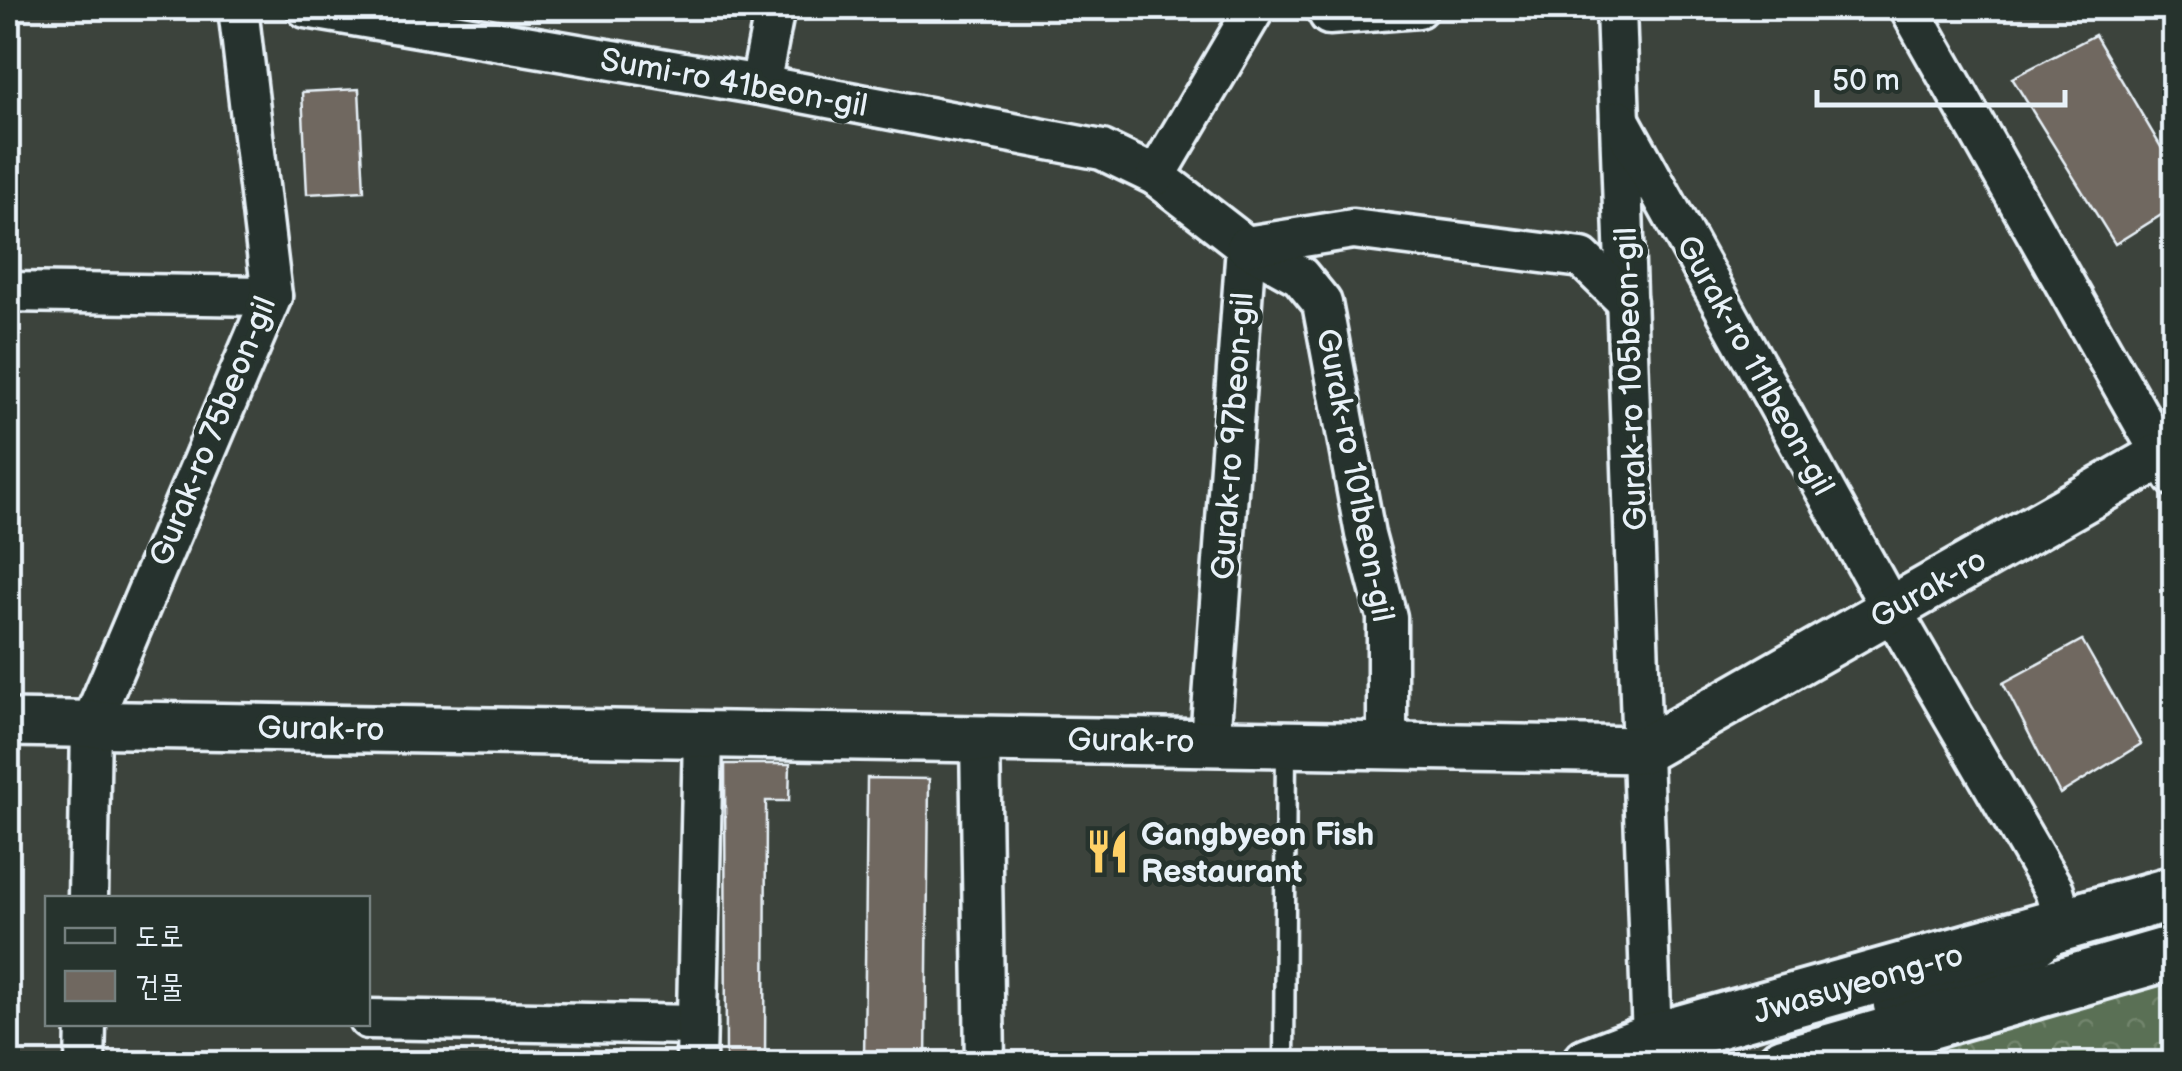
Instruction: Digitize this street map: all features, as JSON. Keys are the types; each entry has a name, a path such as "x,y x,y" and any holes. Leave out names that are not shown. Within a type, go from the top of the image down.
{"main road":[{"name":"Jwasuyeong-ro","path":"1589,1064 1648,1052 2174,893"},
{"name":"Jwasuyeong-ro","path":"1784,1064 2174,952"}],"street":[{"name":"Gurak-ro 75beon-gil","path":"92,724 272,296 238,8"},
{"name":"Sumi-ro 41beon-gil","path":"306,8 506,24 760,85 1102,150 1156,176"},
{"path":"760,85 775,8"},
{"path":"1156,176 1255,8"},
{"path":"1328,11 1418,8"},
{"name":"Gurak-ro 105beon-gil","path":"1616,8 1644,750"},
{"path":"1908,8 2170,460"},
{"name":"Gurak-ro 111beon-gil","path":"1620,120 1891,609"},
{"name":"Gurak-ro 97beon-gil","path":"1156,176 1246,246 1210,740"},
{"path":"1246,246 1353,229 1582,258 1627,302"},
{"name":"Gurak-ro 101beon-gil","path":"1246,246 1300,276 1322,303 1365,534 1387,617 1387,744"},
{"path":"8,292 272,296"},
{"name":"Gurak-ro","path":"8,723 1644,750 1891,609 2170,460"},
{"path":"1891,609 2054,890 2064,926"},
{"path":"88,896 92,724"},
{"path":"696,1064 703,734"},
{"path":"980,738 984,1064"},
{"path":"1644,750 1648,1052"},
{"name":"Jwasuyeong-ro","path":"1958,1015 1896,1017 1893,1004 1903,995 2012,966 2064,926"},
{"path":"370,1019 697,1025"},
{"path":"85,1064 86,1026"}],"lane":[{"path":"1284,1064 1286,742"}],"path":[{"path":"2148,1064 2174,1060"}],"green space":[{"path":"2174,970 2174,1063 1849,1063"}],"building":[{"path":"2095,35 2174,169 2174,207 2115,244 2012,78"},
{"path":"359,89 364,191 307,194 302,92"},
{"path":"2082,640 2141,744 2060,794 2003,683"},
{"path":"725,764 790,764 789,801 766,801 765,1064 726,1064"},
{"path":"867,778 929,779 926,1064 864,1064"}],"place":[{"name":"Gangbyeon Fish Restaurant","path":"1108,852"}]}
